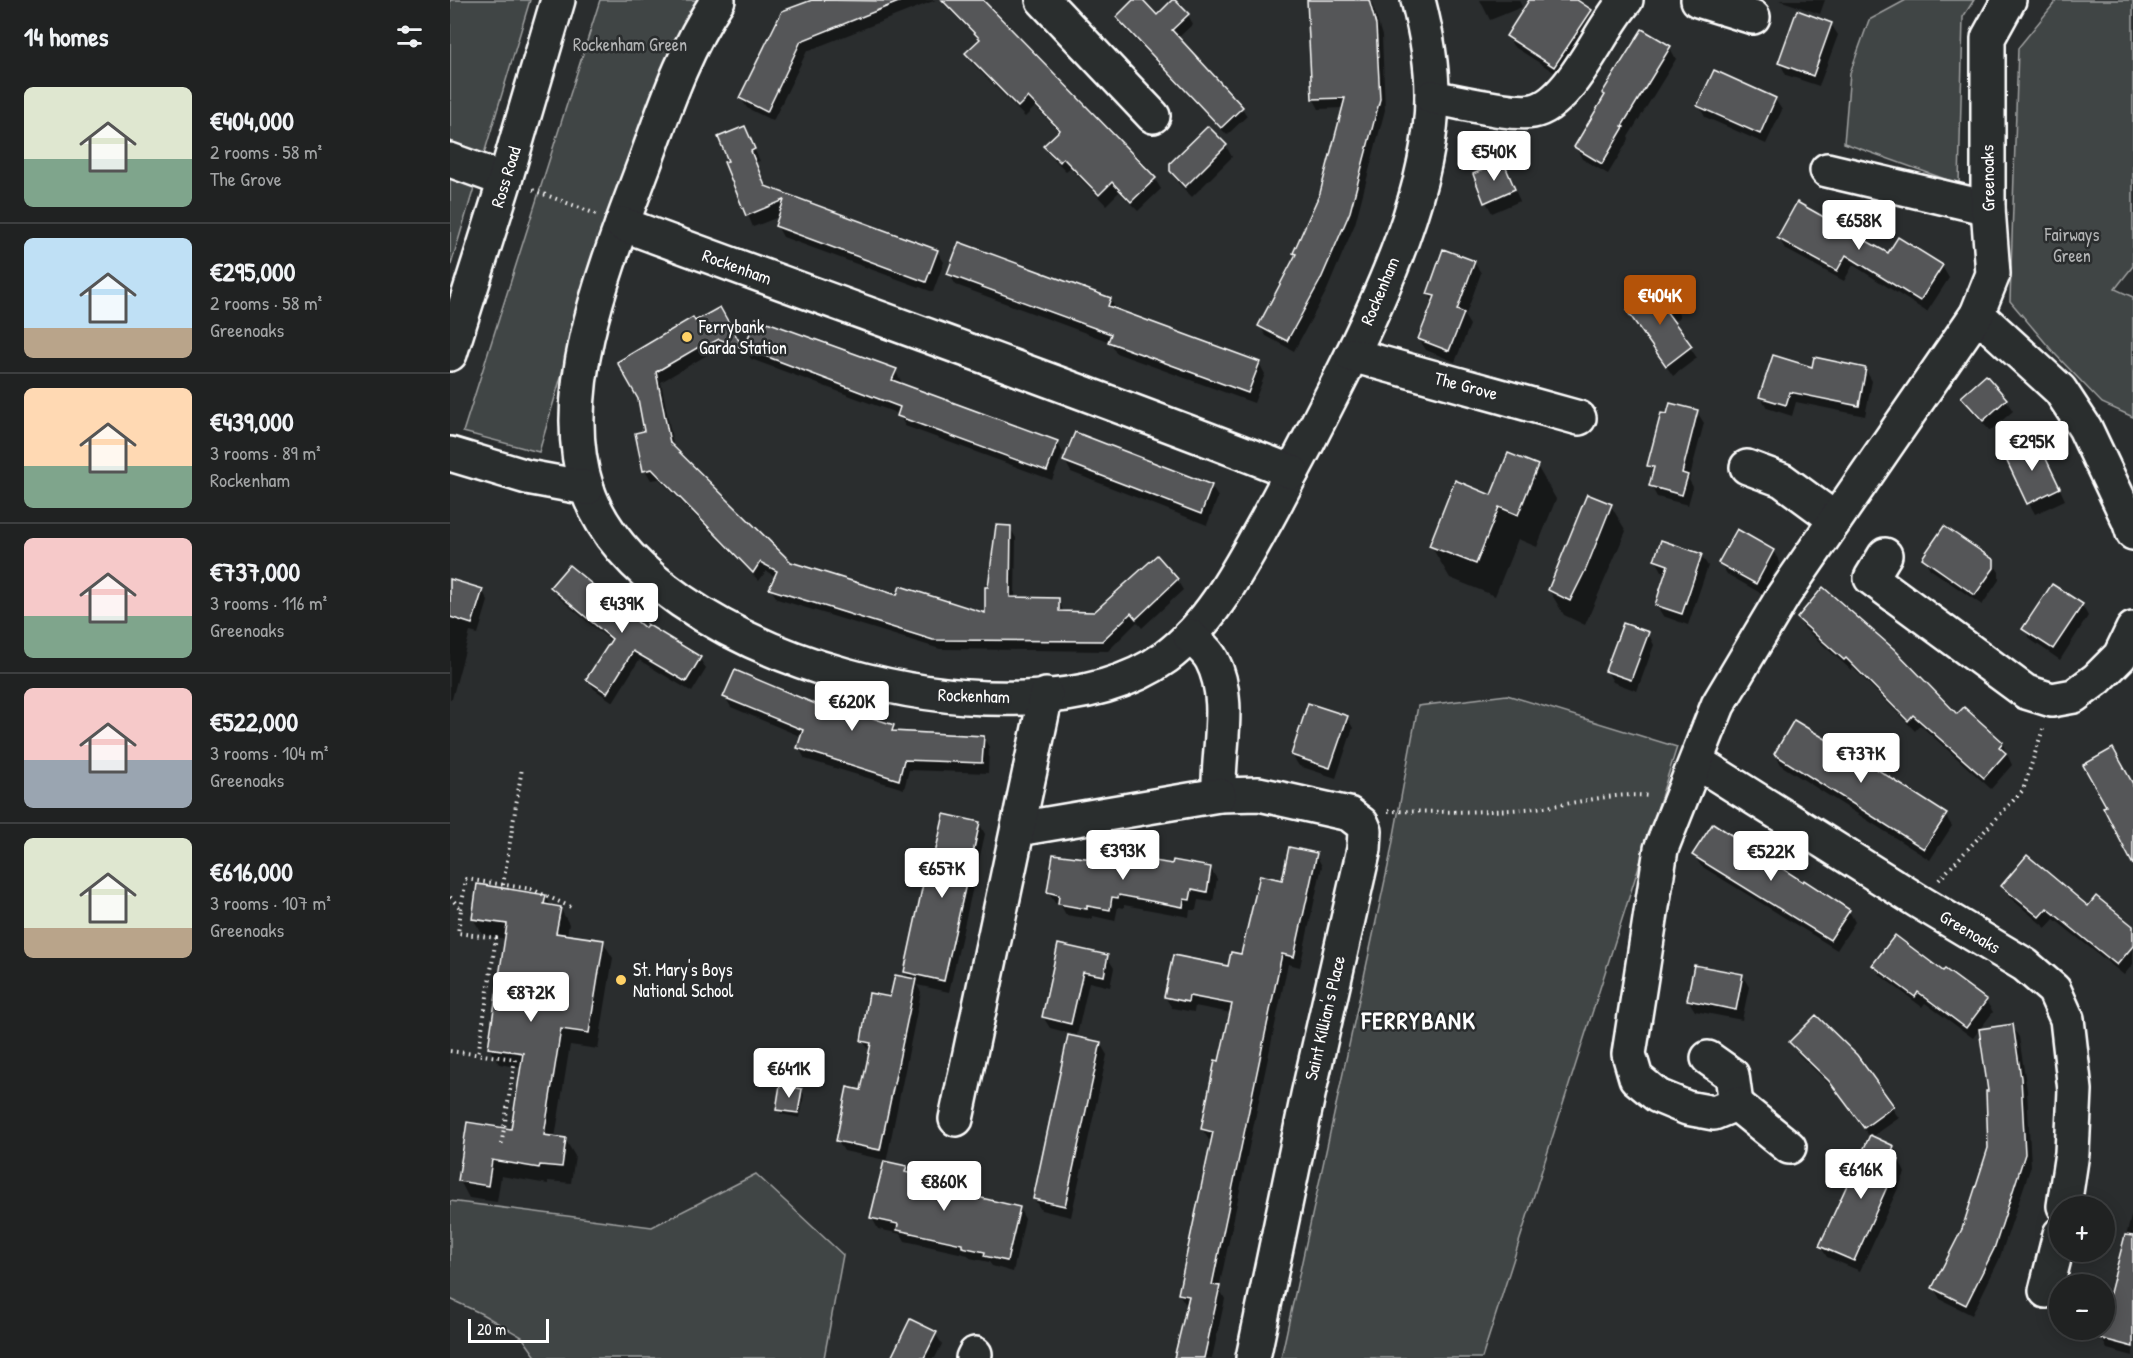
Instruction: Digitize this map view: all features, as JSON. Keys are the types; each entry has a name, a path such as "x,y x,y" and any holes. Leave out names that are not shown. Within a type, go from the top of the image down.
{"street":[{"name":"Ross Road","path":"450,354 505,180 558,0"},
{"name":"Rockenham","path":"718,0 693,43 675,81 622,224 588,330 578,401 580,451 587,488 614,538 641,570 693,608 746,637 833,671 906,690 975,698 1046,695 1094,688 1136,675 1166,657 1190,636 1231,581 1292,472 1352,355 1393,261 1414,202 1428,141 1432,97 1428,52 1418,0"},
{"path":"1043,0 1153,116"},
{"path":"1432,97 1515,111 1541,109 1568,85 1626,0"},
{"path":"1698,0 1753,17"},
{"name":"Greenoaks","path":"1736,1104 1714,1113 1687,1108 1658,1096 1636,1078 1629,1054 1661,849 1718,705 1783,596 1977,314 1993,274 1988,208 1988,38 2009,0"},
{"path":"450,160 505,180"},
{"path":"1827,170 1988,208"},
{"name":"Rockenham","path":"622,224 808,294 1128,408 1292,472"},
{"path":"1977,314 2060,390 2085,428 2133,534"},
{"name":"The Grove","path":"1352,355 1580,418"},
{"path":"450,454 527,477 587,488"},
{"path":"1747,467 1782,480 1835,519"},
{"path":"1885,555 1871,578 2026,692 2052,699 2074,696 2129,655"},
{"path":"1190,636 1212,661 1220,685 1222,723 1219,795"},
{"path":"956,1119 1046,695"},
{"name":"Greenoaks","path":"1697,762 1918,901 2025,965 2054,990 2067,1019 2075,1090 2072,1153 2066,1196"},
{"path":"1018,830 1219,795 1258,794 1340,811 1362,824"},
{"name":"Saint Killian's Place","path":"1253,1358 1308,1095 1364,849 1365,831 1362,824"},
{"path":"1708,1058 1732,1076 1736,1104 1789,1147"},
{"path":"2046,1290 2053,1262"}],"path":[{"path":"505,180 622,224"},
{"path":"1918,901 2023,790 2052,699"},
{"path":"503,885 522,768"},
{"path":"1362,824 1374,813 1380,811 1465,813 1500,811 1622,795 1655,797 1679,804"},
{"path":"478,1055 496,938 458,933 466,879 531,889 571,907"},
{"path":"450,897 461,909"},
{"path":"450,1052 515,1059 501,1148"}],"green space":[{"path":"450,0 530,0 450,268"},
{"name":"Rockenham Green","path":"600,0 699,0 602,236 539,452 463,432"},
{"path":"1906,0 1974,0 1963,17 1959,184 1844,143 1850,73 1869,20"},
{"name":"Fairways Green","path":"2057,0 2133,0 2133,266 2115,289 2133,297 2133,417 2102,403 2054,353 2010,301 2018,48"},
{"path":"1507,695 1677,747 1482,1358 1281,1358 1390,857 1418,706"},
{"path":"756,1174 843,1255 824,1358 537,1358 522,1337 450,1299 450,1201 652,1227"}],"building":[{"path":"812,0 901,1 801,41 767,112 739,98 782,11"},
{"path":"942,0 983,0 1156,178 1131,202 1112,182 1099,195 1063,158 1060,162 1043,146 1060,130 1028,97 1018,107 965,53 980,39"},
{"path":"1133,0 1143,0 1157,15 1172,0 1175,0 1189,14 1172,30 1243,107 1221,128 1116,17"},
{"path":"1307,0 1369,0 1376,25 1380,99 1350,212 1321,279 1287,341 1258,326 1296,254 1293,253 1320,193 1345,98 1312,99"},
{"path":"1529,0 1577,0 1592,10 1554,67 1506,36"},
{"path":"1797,10 1832,23 1813,76 1778,63"},
{"path":"1642,29 1671,46 1622,126 1624,127 1602,164 1574,147 1605,95 1602,93"},
{"path":"1714,70 1776,98 1760,134 1697,106"},
{"path":"745,126 755,149 751,151 765,186 938,250 926,282 775,226 784,200 746,216 724,162 728,161 718,137"},
{"path":"1208,126 1227,145 1185,187 1170,171 1170,163"},
{"path":"1503,161 1515,189 1484,203 1473,174"},
{"path":"1797,202 1888,253 1898,237 1943,265 1920,301 1846,255 1837,271 1777,238"},
{"path":"959,242 1111,298 1108,306 1260,362 1248,393 1108,342 1111,334 947,274"},
{"path":"1443,249 1475,261 1457,310 1464,313 1449,351 1418,339 1435,296 1427,294"},
{"path":"1662,286 1675,305 1666,311 1692,346 1666,366 1627,311"},
{"path":"720,307 743,348 719,339 708,345 707,342 656,372 670,443 791,562 897,595 900,586 985,613 985,587 988,587 996,525 1011,526 1010,597 1059,598 1059,611 1094,612 1157,555 1178,579 1136,619 1131,613 1102,641 933,640 769,589 777,571 760,562 753,573 652,469 643,471 635,433 644,431 638,399 617,362 693,317 695,321"},
{"path":"756,318 897,369 892,380 1058,441 1047,471 897,416 900,407 744,348"},
{"path":"1773,355 1812,367 1814,357 1866,368 1859,406 1790,392 1786,405 1759,397"},
{"path":"1986,375 2007,399 1983,421 1961,397"},
{"path":"1670,403 1698,410 1682,473 1688,475 1682,495 1649,486 1654,467 1647,466 1661,413 1667,414"},
{"path":"1075,432 1212,485 1201,514 1063,461"},
{"path":"2037,440 2060,488 2027,504 2004,455"},
{"path":"1508,453 1538,465 1518,515 1499,507 1476,564 1429,546 1455,480 1491,495"},
{"path":"1587,494 1612,504 1586,569 1570,601 1548,590"},
{"path":"1944,526 1994,560 1994,568 1975,595 1922,558"},
{"path":"1737,529 1774,550 1756,584 1718,563"},
{"path":"1661,540 1702,554 1682,614 1655,605 1668,565 1654,560"},
{"path":"569,565 645,628 647,624 701,657 686,682 633,651 607,693 586,679 612,639 550,587"},
{"path":"450,579 483,589 472,624 450,617"},
{"path":"2052,584 2083,604 2053,649 2022,629"},
{"path":"1823,587 1894,649 1957,714 1964,707 2003,742 1999,747 2006,753 1984,778 1913,715 1908,721 1846,658 1844,660 1797,618"},
{"path":"1623,623 1649,632 1631,680 1605,671"},
{"path":"735,670 825,708 827,703 894,725 892,731 984,736 982,763 904,760 899,780 797,748 803,730 723,697"},
{"path":"1308,703 1348,716 1330,768 1291,755"},
{"path":"1794,720 1850,752 1947,814 1924,849 1774,754"},
{"path":"2113,748 2133,784 2133,865 2103,807 2106,806 2083,765"},
{"path":"944,814 980,822 944,981 904,972 923,884 926,885 930,866 932,867"},
{"path":"1713,823 1850,910 1830,940 1692,855"},
{"path":"1289,847 1317,853 1294,957 1282,954 1212,1285 1220,1286 1204,1358 1174,1358 1189,1296 1178,1294 1213,1132 1201,1129 1215,1060 1219,1061 1232,1004 1189,996 1188,1002 1164,997 1173,955 1228,966 1231,952 1241,954 1260,875 1282,880"},
{"path":"1053,854 1101,860 1102,856 1148,864 1149,860 1172,864 1173,860 1211,867 1207,892 1192,889 1190,900 1184,899 1183,907 1119,895 1118,898 1112,897 1110,910 1058,904 1059,895 1047,892"},
{"path":"2027,855 2088,906 2096,896 2133,926 2133,946 2117,965 2047,908 2039,917 2001,886"},
{"path":"477,884 546,895 544,904 561,907 556,933 604,940 589,1033 561,1029 544,1135 566,1138 562,1167 540,1165 539,1168 492,1160 488,1186 458,1181 467,1122 511,1129 523,1053 488,1048 507,924 472,919"},
{"path":"1895,935 1987,1000 1966,1028 1918,992 1915,997 1872,965"},
{"path":"1058,944 1108,955 1104,976 1083,972 1071,1024 1042,1017"},
{"path":"1694,965 1743,974 1736,1010 1687,1000"},
{"path":"895,975 916,979 880,1150 836,1141 847,1087 861,1090 871,1043 861,1041 869,993 890,997"},
{"path":"1816,1015 1857,1055 1894,1106 1864,1128 1829,1081 1789,1042"},
{"path":"2013,1024 2021,1078 2025,1154 1994,1249 1966,1305 1932,1288 1962,1229 1988,1148 1986,1091 1988,1091 1979,1029"},
{"path":"1068,1035 1101,1042 1065,1206 1033,1199"},
{"path":"780,1085 802,1089 798,1113 776,1110"},
{"path":"1870,1135 1894,1146 1890,1156 1899,1160 1854,1261 1819,1246"},
{"path":"884,1161 907,1166 905,1172 951,1184 951,1188 974,1193 973,1196 1020,1207 1007,1261 984,1256 985,1252 962,1247 962,1244 897,1230 898,1224 870,1218"},
{"path":"2125,1235 2133,1236 2133,1347 2107,1340 2115,1340 2115,1274"},
{"path":"910,1319 937,1332 924,1358 891,1358"}],"place":[{"name":"Ferrybank Garda Station","path":"687,337"},
{"name":"St. Mary's Boys National School","path":"621,980"}],"district":[{"name":"FERRYBANK","path":"1419,1021"}]}
